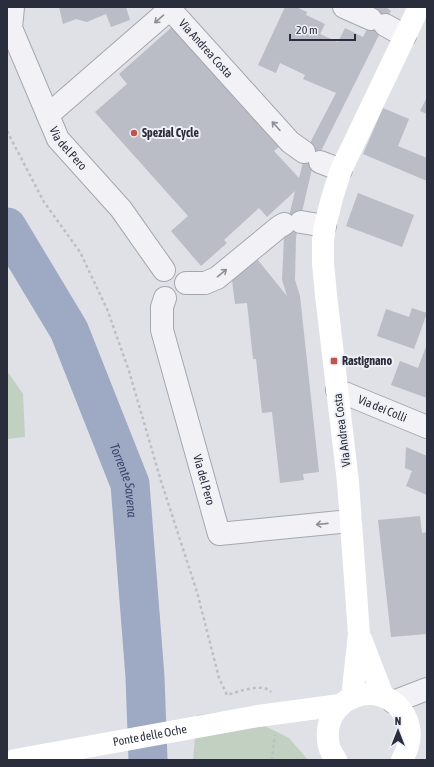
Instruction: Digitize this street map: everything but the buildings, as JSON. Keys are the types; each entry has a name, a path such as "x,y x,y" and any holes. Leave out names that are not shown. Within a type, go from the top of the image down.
{"main road":[{"name":"Via Andrea Costa","path":"346,702 359,634 348,482 323,263 323,240 332,198 341,170 419,7"},
{"name":"Via Andrea Costa","path":"359,634 388,699 402,710 408,721 410,731 408,747 402,760"},
{"name":"Ponte delle Oche","path":"15,760 258,716 346,702 360,695 370,694 388,699"},
{"path":"333,754 328,732 329,724 332,716 346,702"},
{"path":"278,714 298,718 306,723 321,737 333,754"}],"street":[{"name":"Via del Pero","path":"13,7 12,28 58,139 121,209 164,270"},
{"path":"344,7 405,36"},
{"name":"Via Andrea Costa","path":"48,115 170,9 290,142 312,157 341,170"},
{"path":"186,283 205,283 216,278 279,227 293,223 325,226"},
{"path":"173,269 178,270 186,283 183,293 170,299 161,296 155,282 159,273 164,270 173,269"},
{"name":"Via del Pero","path":"165,298 162,307 162,330 219,534 350,521"},
{"name":"Via dei Colli","path":"337,390 427,427"},
{"path":"388,699 427,689"}],"path":[{"path":"7,131 44,202 80,252 107,309 129,370 161,481 197,592 219,678 227,695 254,688 270,690 278,714 272,760"}],"green space":[{"path":"7,371 23,394 25,437 7,439"},
{"path":"233,710 289,738 308,760 193,760 197,715"}],"waterway":[{"name":"Torrente Savena","path":"7,227 69,330 130,484 145,677 148,760"}],"place":[{"name":"Spezial Cycle","path":"134,133"},
{"name":"Rastignano","path":"334,361"}]}
